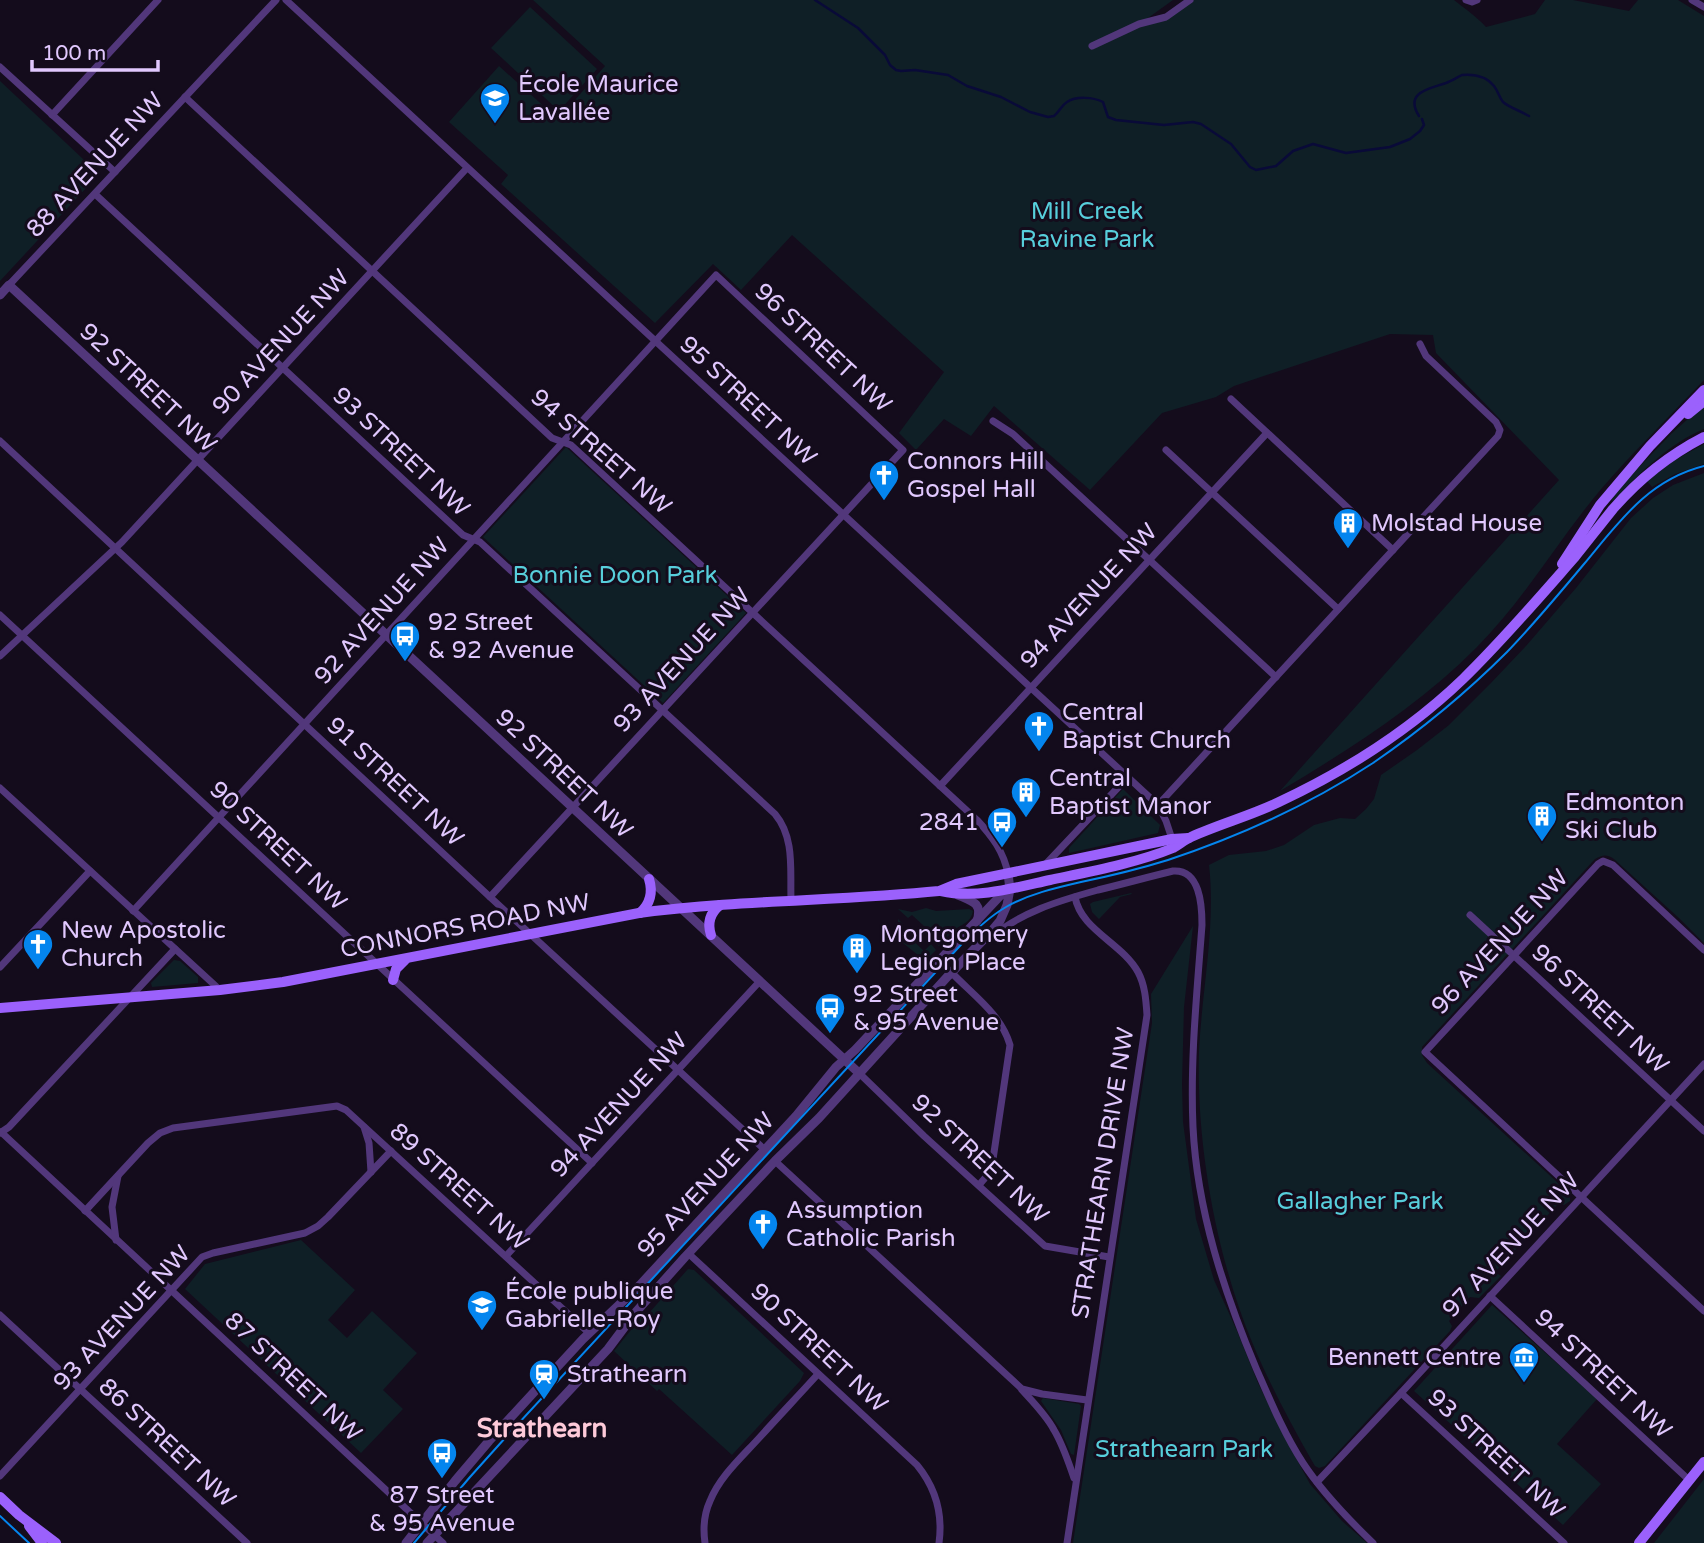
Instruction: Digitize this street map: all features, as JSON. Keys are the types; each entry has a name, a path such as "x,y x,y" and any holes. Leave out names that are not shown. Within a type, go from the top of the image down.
{"main road":[{"name":"CONNORS ROAD NW","path":"1549,586 1600,505 1650,446 1704,390"},
{"path":"1650,446 1704,401"},
{"name":"CONNORS ROAD NW","path":"0,1008 220,990 283,982 639,913 939,891 956,895 986,893 1174,848 1189,838 1281,801 1340,769 1390,738 1442,698 1513,628 1634,487 1665,460 1704,437"},
{"name":"CONNORS ROAD NW","path":"939,891 956,884 1172,839 1189,838"},
{"path":"639,913 647,905 650,896 649,879"},
{"path":"711,935 710,915 720,905"},
{"path":"393,979 400,963 407,958"},
{"path":"1639,1543 1704,1462"},
{"path":"0,1497 56,1543"},
{"path":"19,1515 42,1543"}],"street":[{"path":"52,115 158,0"},
{"name":"88 AVENUE NW","path":"0,295 276,0"},
{"name":"95 STREET NW","path":"286,0 1158,805 1172,839"},
{"path":"1092,46 1126,29 1166,17 1190,0"},
{"path":"1467,0 1477,0"},
{"path":"1692,0 1704,7"},
{"path":"0,67 115,172"},
{"name":"94 STREET NW","path":"185,97 552,438 571,445 989,832 1000,849 1009,874"},
{"name":"90 AVENUE NW","path":"0,656 116,549 467,169"},
{"name":"93 STREET NW","path":"95,194 463,535 480,542 780,820 789,845 791,900"},
{"name":"92 AVENUE NW","path":"133,911 716,275"},
{"name":"96 STREET NW","path":"716,275 903,450"},
{"name":"92 STREET NW","path":"9,285 1045,1246 1109,1257"},
{"path":"1158,805 1498,436 1500,430 1496,422 1426,356 1420,344"},
{"path":"1231,399 1393,550"},
{"path":"993,421 1013,434 1276,677"},
{"name":"94 AVENUE NW","path":"940,786 1267,433"},
{"name":"91 STREET NW","path":"0,441 765,1150"},
{"name":"93 AVENUE NW","path":"490,897 903,450"},
{"path":"1166,450 1339,609"},
{"name":"90 STREET NW","path":"0,615 592,1163"},
{"path":"1043,867 1128,777"},
{"path":"0,788 4,797 90,871 220,990"},
{"name":"96 AVENUE NW","path":"1581,1198 1425,1052 1598,864 1606,861 1614,865 1704,950"},
{"path":"0,967 90,871"},
{"name":"95 AVENUE NW","path":"972,951 1003,927 1040,907 1173,871 1184,872 1194,881 1202,916 1193,1059 1193,1128 1198,1171 1213,1247 1233,1310 1268,1396 1303,1463 1317,1482"},
{"name":"95 AVENUE NW","path":"427,1543 601,1356 635,1313 689,1254 990,933 1000,921 1007,905 1009,874"},
{"name":"95 AVENUE NW","path":"406,1543 489,1441 765,1150 825,1080 1000,896 1010,889"},
{"path":"956,895 978,906 977,921"},
{"name":"STRATHEARN DRIVE NW","path":"1067,1543 1147,1015 1147,1002 1137,970 1091,925 1077,907 1075,897"},
{"name":"96 STREET NW","path":"1470,915 1704,1131"},
{"path":"0,1133 9,1127 175,949"},
{"path":"952,973 997,1018 1006,1030 1010,1045 992,1166 979,1185"},
{"name":"94 AVENUE NW","path":"506,1256 760,981"},
{"name":"97 AVENUE NW","path":"1317,1482 1704,1065"},
{"name":"89 STREET NW","path":"118,1175 148,1143 160,1133 173,1128 337,1106 346,1110 364,1126 589,1333"},
{"name":"89 STREET NW","path":"364,1126 369,1143 371,1172"},
{"name":"87 STREET NW","path":"0,1133 443,1543"},
{"name":"93 AVENUE NW","path":"0,1476 202,1257 214,1252 306,1233 328,1217 391,1151"},
{"path":"775,1161 1021,1389 1087,1400"},
{"path":"85,1211 118,1175"},
{"path":"116,1240 112,1207 118,1175"},
{"path":"1581,1198 1704,1311"},
{"name":"90 STREET NW","path":"689,1254 922,1472 931,1485 938,1504 939,1543"},
{"name":"94 STREET NW","path":"1490,1296 1689,1480"},
{"name":"86 STREET NW","path":"0,1315 247,1543"},
{"path":"705,1543 705,1515 715,1491 733,1466 818,1374"},
{"name":"STRATHEARN DRIVE NW","path":"1021,1389 1055,1431 1075,1480"},
{"name":"93 STREET NW","path":"1401,1393 1564,1543"},
{"path":"1317,1482 1373,1543"}],"green space":[{"name":"Mill Creek Ravine Park","path":"533,0 1173,0 1141,23 1166,17 1190,0 1454,0 1486,27 1535,14 1545,0 1573,0 1629,11 1638,0 1678,0 1704,16 1704,380 1602,488 1511,609 1477,647 1408,707 1280,791 1559,480 1436,353 1433,335 1390,334 1234,386 1216,397 1162,413 1090,490 994,406 971,436 944,419 916,450 899,433 944,372 792,235 741,290 713,264 655,323 501,184 508,175 449,122 499,66 558,119 605,66"},
{"path":"530,7 597,69 559,111 491,48"},
{"path":"0,81 99,174 0,281"},
{"path":"1704,405 1704,429 1667,451 1613,501 1609,498 1672,433"},
{"path":"1704,444 1704,464 1675,474 1652,487 1647,481 1675,460"},
{"name":"Bonnie Doon Park","path":"566,447 746,613 663,703 483,537"},
{"name":"Gallagher Park","path":"1704,473 1704,943 1614,859 1600,857 1595,859 1422,1047 1422,1055 1427,1063 1569,1193 1570,1201 1564,1205 1558,1204 1495,1272 1501,1276 1479,1298 1470,1297 1449,1321 1452,1326 1450,1331 1325,1466 1319,1468 1315,1466 1288,1417 1252,1342 1228,1273 1211,1199 1199,1087 1199,1051 1211,911 1209,865 1229,855 1266,851 1284,845 1314,825 1340,818 1355,819 1374,799 1381,775 1449,725 1490,684 1576,588 1631,518 1653,498 1673,485"},
{"path":"1123,789 1160,825 1158,833 1069,853 1069,848"},
{"path":"1131,893 1120,897 1099,919 1092,912 1090,904 1093,902"},
{"path":"926,908 936,911 973,911 969,919 939,946 933,941 936,937 912,915 908,918 898,909 912,912"},
{"path":"898,919 903,924 899,929 905,933 910,928 906,934 924,951 931,944 936,950 928,963 898,939"},
{"name":"Strathearn Park","path":"1193,926 1184,1007 1182,1084 1183,1122 1196,1219 1214,1280 1283,1434 1310,1484 1342,1521 1367,1543 1073,1543 1152,1023 1151,994"},
{"path":"174,960 180,961 198,977 198,983 152,987 151,983"},
{"path":"301,1240 355,1290 328,1320 347,1338 372,1311 417,1353 383,1390 403,1409 361,1453 185,1289 205,1264"},
{"path":"688,1269 694,1270 804,1373 800,1381 732,1455 614,1351 639,1320 649,1313"},
{"name":"Bennett Centre","path":"1492,1305 1597,1399 1557,1444 1601,1484 1563,1525 1414,1391"},
{"path":"1043,1398 1081,1406 1074,1455 1041,1401"},
{"path":"1704,1479 1704,1543 1654,1543"}],"waterway":[{"path":"815,0 858,28 896,70 948,75 967,86 1048,117 1054,116 1067,102 1085,98 1103,102 1108,117 1116,120 1164,125 1193,122 1201,124 1231,144 1250,167 1256,170 1276,166 1293,151 1313,144 1346,153 1390,147 1410,139 1420,131 1424,125 1422,119"},
{"path":"1419,116 1414,102 1416,97 1462,75 1479,76 1487,80 1494,86 1503,102 1529,116"}],"tram line":[{"path":"414,1543 506,1437 974,931 1006,907 1033,895 1157,863 1221,841 1299,806 1373,763 1443,710 1507,652 1636,504 1667,481 1704,466"},
{"path":"0,1516 29,1543"}],"place":[{"name":"École Maurice Lavallée","path":"495,125"},
{"name":"Connors Hill Gospel Hall","path":"884,502"},
{"name":"Molstad House","path":"1348,550"},
{"name":"92 Street & 92 Avenue","path":"405,663"},
{"name":"Central Baptist Church","path":"1039,753"},
{"name":"Central Baptist Manor","path":"1026,819"},
{"name":"Edmonton Ski Club","path":"1542,843"},
{"name":"2841","path":"1002,849"},
{"name":"New Apostolic Church","path":"38,971"},
{"name":"Montgomery Legion Place","path":"857,975"},
{"name":"92 Street & 95 Avenue","path":"830,1035"},
{"name":"Assumption Catholic Parish","path":"763,1251"},
{"name":"École publique Gabrielle-Roy","path":"482,1332"},
{"name":"Bennett Centre","path":"1524,1384"},
{"name":"Strathearn","path":"544,1401"},
{"name":"87 Street & 95 Avenue","path":"442,1480"}],"district":[{"name":"Strathearn","path":"542,1428"}]}
